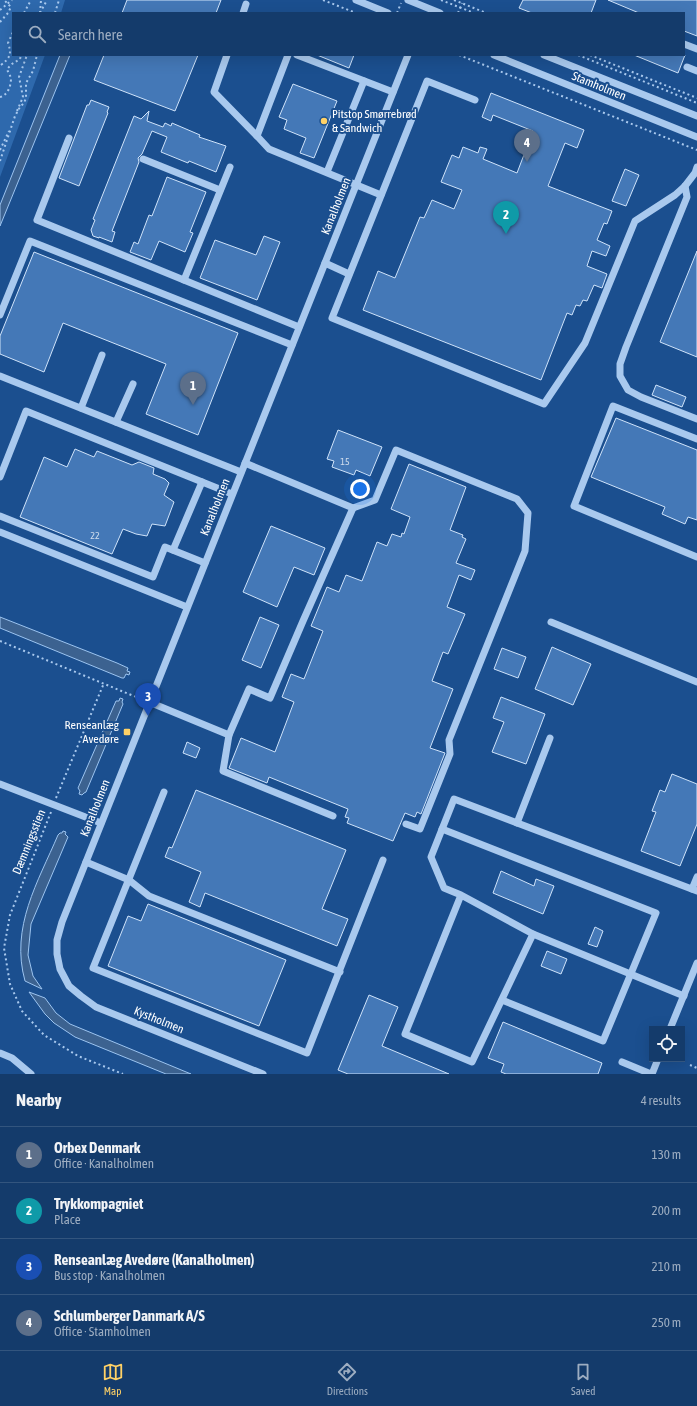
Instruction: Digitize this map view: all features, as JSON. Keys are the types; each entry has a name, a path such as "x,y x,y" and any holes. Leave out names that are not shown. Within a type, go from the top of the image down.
{"street":[{"path":"356,0 386,12"},
{"path":"408,0 425,10 435,12"},
{"path":"243,12 246,4"},
{"path":"685,44 697,49"},
{"path":"227,56 214,92 269,149 381,195"},
{"path":"257,136 288,56"},
{"path":"300,56 393,92"},
{"name":"Kanalholmen","path":"60,969 57,954 57,940 62,922 408,56"},
{"name":"Stamholmen","path":"496,56 697,137"},
{"name":"Stamholmen","path":"547,56 697,116"},
{"path":"687,67 697,71"},
{"path":"327,172 364,81"},
{"path":"475,100 427,81 332,318 544,404 585,343 635,221 675,195 685,186 696,171"},
{"path":"69,138 37,220 299,327"},
{"path":"143,159 220,190"},
{"path":"184,280 230,167"},
{"path":"685,186 687,197 624,353 620,364 620,376 628,390 641,397 697,419"},
{"path":"0,315 30,240 292,345"},
{"path":"324,263 349,274"},
{"path":"81,408 102,355"},
{"path":"0,376 241,472"},
{"path":"116,422 132,384"},
{"path":"697,440 613,406 574,506 697,557"},
{"path":"0,477 26,411 232,494"},
{"path":"245,463 353,508 375,500 396,450 517,499 528,513 526,551 449,740 450,754 420,829 406,824"},
{"path":"173,550 202,482"},
{"path":"333,816 223,771 229,735 249,689 270,698 353,508"},
{"path":"0,516 153,576 165,547 205,563"},
{"path":"0,532 188,607"},
{"path":"551,622 697,682"},
{"path":"150,702 229,735"},
{"path":"517,823 550,738"},
{"path":"0,784 101,823"},
{"path":"164,792 93,968 307,1053 383,860"},
{"path":"684,996 533,934 462,895 444,888 431,857 454,798 694,890 697,877"},
{"path":"442,828 656,912 603,1041 502,1000"},
{"path":"86,862 129,880 149,896 340,972"},
{"path":"462,895 405,1034 472,1062 533,934"},
{"path":"671,1026 697,964"},
{"name":"Kystholmen","path":"60,969 69,986 96,1007 263,1074"},
{"path":"0,1053 12,1058 31,1074"},
{"path":"622,1062 652,1074 657,1062"}],"path":[{"path":"0,2 5,0 11,7 0,22"},
{"path":"0,10 12,0"},
{"path":"25,12 31,0"},
{"path":"40,0 40,12"},
{"path":"41,12 47,0"},
{"path":"55,12 59,0"},
{"path":"323,0 353,12"},
{"path":"397,12 402,0"},
{"path":"442,0 471,12"},
{"path":"454,0 484,12"},
{"path":"458,12 462,3"},
{"path":"0,65 10,55 8,43 12,34"},
{"path":"0,96 4,96 9,87 11,77 7,69 19,60 21,56"},
{"path":"0,161 23,97 19,77 28,56"},
{"path":"0,150 20,107 26,98 26,82 33,71 37,56"},
{"path":"462,56 697,150"},
{"path":"580,56 697,103"},
{"path":"592,56 697,98"},
{"path":"0,641 150,702"},
{"name":"Dæmningsstien","path":"104,683 10,915 4,948 10,984 22,1011 44,1036 78,1056 123,1074"},
{"path":"690,1065 697,1068"}],"shaded area":[{"path":"0,0 65,0 61,12 12,12 12,56 45,56 0,177"},
{"path":"60,56 70,56 0,226 0,205"},
{"path":"0,617 117,663 128,668 127,671 130,672 129,675 126,674 124,678 122,678 0,628"},
{"path":"120,698 123,699 123,704 86,792 82,795 79,794 80,791 78,788 116,701 119,701"},
{"path":"63,831 66,832 65,834 68,837 31,924 28,955 33,976 42,989 25,981 21,961 21,942 28,905 58,835"},
{"path":"29,992 45,998 56,1013 70,1024 191,1074 166,1074 75,1037 54,1023 45,1014"}],"building":[{"path":"127,0 221,0 216,12 122,12"},
{"path":"523,0 596,0 591,12 529,12 519,8"},
{"path":"608,0 697,0 697,36 685,31 685,12 637,12"},
{"path":"104,56 198,56 175,111 94,80"},
{"path":"319,56 354,56 349,68"},
{"path":"636,56 685,56 678,73"},
{"path":"293,84 337,101 314,158 300,153 306,138 284,129 287,120 279,117"},
{"path":"491,93 584,130 577,148 565,143 548,186 612,211 607,224 604,223 597,240 610,246 606,256 592,251 587,266 607,274 602,288 594,285 587,301 583,300 580,306 576,305 572,315 567,313 541,380 363,310 378,271 395,278 420,217 424,218 432,200 454,209 462,190 441,182 452,155 459,158 463,147 478,153 480,147 487,149 483,159 517,173 533,131 493,115 491,121 482,117"},
{"path":"91,100 109,107 79,186 59,178 87,105 89,105"},
{"path":"149,111 147,121 163,127 165,123 171,126 172,123 200,135 199,137 226,146 216,172 161,152 167,137 152,131 142,154 138,158 139,162 112,231 115,232 112,242 93,236 91,230 95,220 93,219 134,116 141,119"},
{"path":"625,169 639,175 626,206 612,201"},
{"path":"167,177 206,192 190,232 193,233 185,252 159,241 151,260 130,252 134,242 138,244 149,215 152,216"},
{"path":"264,236 280,242 257,300 200,278 215,240 256,255"},
{"path":"697,251 697,357 660,342"},
{"path":"34,252 238,333 198,435 146,414 166,364 63,323 44,372 0,354 0,336"},
{"path":"656,385 686,397 682,407 652,395"},
{"path":"616,418 697,450 697,520 688,517 685,524 662,514 665,507 591,477"},
{"path":"338,430 382,447 370,476 356,470 354,475 332,467 334,461 327,459"},
{"path":"75,449 94,457 97,451 132,465 139,462 154,468 153,474 165,479 169,483 164,495 174,502 165,526 152,524 147,536 123,529 112,554 20,517 44,457 67,467"},
{"path":"409,464 466,487 450,530 463,535 462,537 466,539 456,563 475,570 471,580 459,575 447,607 465,614 448,654 443,652 432,681 453,689 430,748 445,753 421,814 417,812 415,817 405,813 393,841 347,823 349,818 345,817 348,809 269,777 267,783 229,768 241,738 275,752 294,702 282,697 291,674 304,679 323,631 311,626 327,587 339,592 346,575 362,581 377,542 387,546 392,534 401,537 402,533 404,534 410,517 391,509"},
{"path":"271,526 325,548 314,575 294,567 277,607 243,592"},
{"path":"260,617 279,625 261,668 242,660"},
{"path":"552,647 591,664 573,705 535,689"},
{"path":"502,648 526,657 518,678 494,669"},
{"path":"501,697 545,714 526,764 492,752 504,722 493,718"},
{"path":"187,742 200,748 196,758 183,753"},
{"path":"672,774 697,784 697,824 680,866 641,851 656,812 652,811 660,790 665,792"},
{"path":"196,790 346,850 322,909 348,919 337,946 205,893 200,907 189,902 201,872 165,857 169,847 172,848"},
{"path":"501,871 534,886 536,879 554,886 543,914 493,893"},
{"path":"148,904 286,960 259,1026 108,966 128,916 141,921"},
{"path":"595,927 603,931 597,947 588,944"},
{"path":"547,951 567,959 561,974 541,966"},
{"path":"369,995 398,1007 382,1046 449,1074 348,1074 338,1070"},
{"path":"503,1022 602,1063 598,1074 506,1074 501,1072 504,1064 488,1058"}],"place":[{"name":"Pitstop Smørrebrød & Sandwich","path":"324,121"},
{"name":"Schlumberger Danmark A/S","path":"527,162"},
{"name":"Trykkompagniet","path":"506,234"},
{"name":"Orbex Denmark","path":"193,405"},
{"name":"Renseanlæg Avedøre (Kanalholmen)","path":"148,716"},
{"name":"Renseanlæg Avedøre","path":"127,732"}]}
